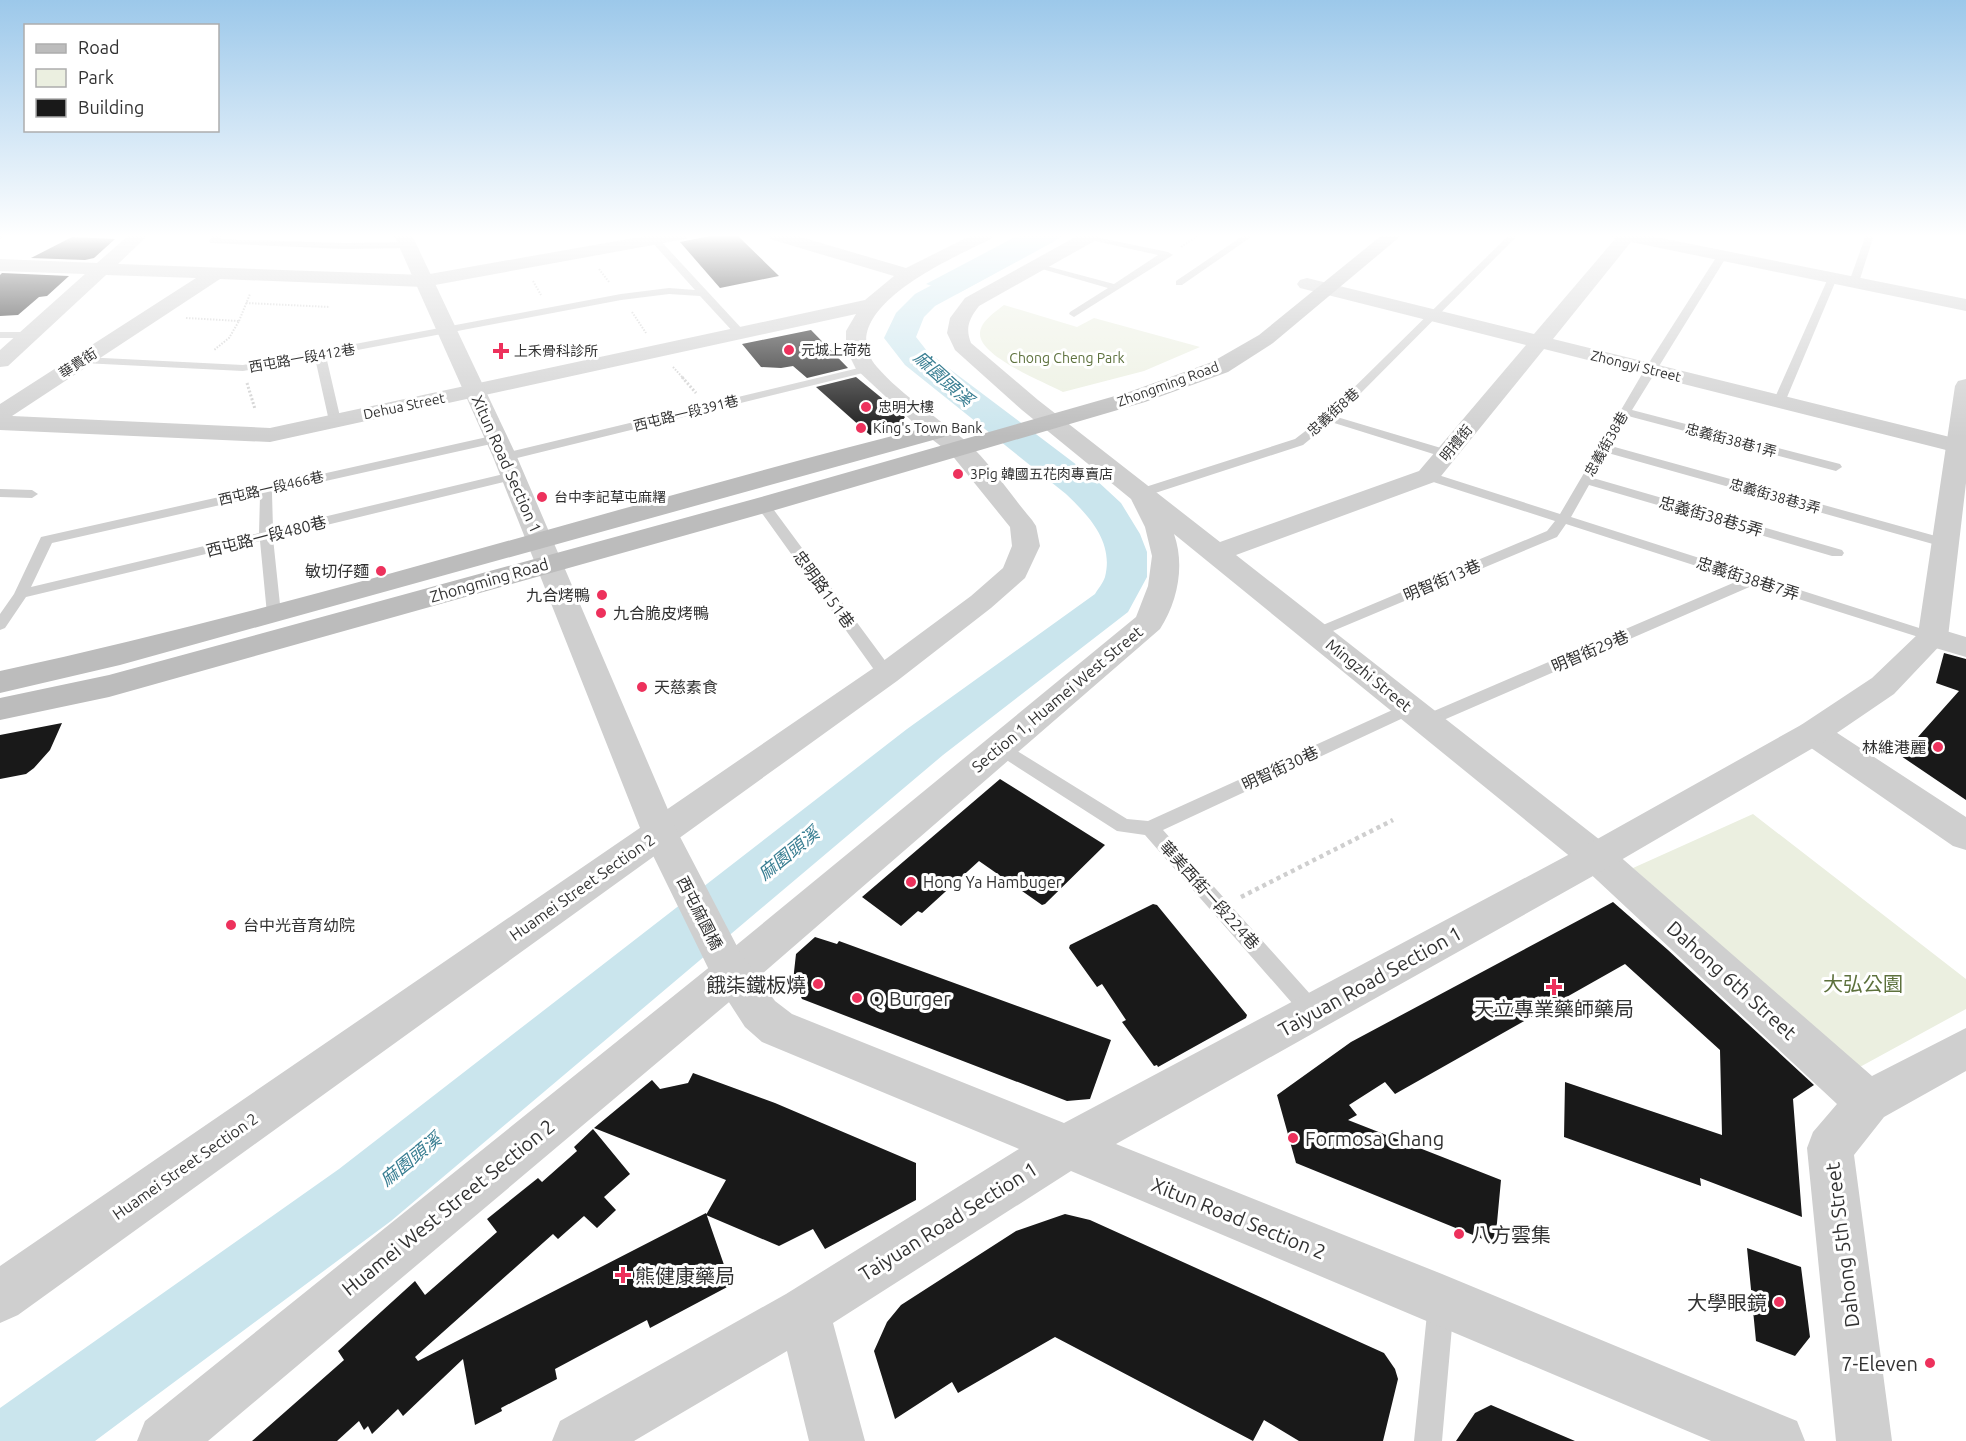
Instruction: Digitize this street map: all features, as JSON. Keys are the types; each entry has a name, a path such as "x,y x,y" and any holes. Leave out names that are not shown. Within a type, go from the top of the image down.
{"main road":[{"name":"Zhongming Road","path":"1268,312 1286,302"},
{"name":"Zhongming Road","path":"1045,409 1137,397 1220,367 1266,339 1301,302"},
{"name":"Zhongming Road","path":"1045,409 1186,360 1219,346 1238,332"},
{"path":"956,438 1045,409"},
{"name":"Zhongming Road","path":"0,682 109,657 274,614 763,505 956,438"},
{"name":"Zhongming Road","path":"0,709 110,686 545,553 956,438"}],"street":[{"path":"0,361 65,302"},
{"name":"華貴街","path":"0,414 171,302"},
{"name":"Xitun Road Section 1","path":"434,302 504,457 667,848"},
{"path":"867,369 857,349 856,331 875,302"},
{"name":"Section 1, Huamei West Street","path":"729,969 1000,748 1149,621 1161,595 1166,573 1166,548 1154,517 1141,493 1045,409 972,357 962,346 956,334 958,318 972,302"},
{"name":"Zhongyi Street","path":"1380,302 1962,448"},
{"name":"明禮街","path":"1216,553 1428,476 1570,302"},
{"name":"Dehua Street","path":"0,423 270,435 872,305"},
{"name":"Huamei Street Section 2","path":"0,1297 667,848 886,674 981,602 1015,572 1026,546 1023,526 956,438 867,369"},
{"path":"1966,387 1962,448 1945,543 1933,637 1966,647"},
{"name":"Mingzhi Street","path":"1141,493 1596,857"},
{"name":"Taiyuan Road Section 1","path":"580,1441 804,1312 1064,1148 1596,857 1813,733 1883,686 1933,637"},
{"path":"1813,733 1966,836"},
{"name":"西屯麻園橋","path":"667,848 729,969"},
{"name":"Dahong 6th Street","path":"1596,857 1868,1102"},
{"name":"Xitun Road Section 2","path":"729,969 760,1014 777,1028 1064,1148 1442,1300 1778,1441"},
{"name":"Huamei West Street Section 2","path":"165,1441 729,969"},
{"name":"Dahong 5th Street","path":"1864,1441 1830,1148 1868,1102 1966,1048"},
{"path":"804,1312 837,1441"}],"lane":[{"name":"西屯路一段412巷","path":"82,360 243,368 447,332 594,302"},
{"path":"712,302 740,333"},
{"path":"1074,314 1092,302"},
{"name":"忠義街8巷","path":"1141,493 1299,442 1329,418 1448,302"},
{"name":"忠義街38巷","path":"1563,519 1650,369 1693,302"},
{"path":"1779,402 1822,302"},
{"path":"0,336 28,335"},
{"path":"320,354 335,421"},
{"name":"西屯路一段391巷","path":"504,457 867,369"},
{"name":"忠義街38巷1弄","path":"1625,412 1836,467"},
{"path":"1329,418 1447,454"},
{"name":"忠義街38巷3弄","path":"1605,448 1945,543"},
{"name":"西屯路一段466巷","path":"21,594 46,540 266,489 504,457"},
{"name":"西屯路一段480巷","path":"21,594 266,536 504,457"},
{"name":"忠義街38巷7弄","path":"1428,476 1933,637"},
{"name":"忠義街38巷5弄","path":"1586,480 1837,553"},
{"path":"266,489 266,536 274,614"},
{"path":"0,493 32,494"},
{"name":"忠明路151巷","path":"763,505 886,674"},
{"name":"明智街13巷","path":"1316,633 1552,534 1563,519"},
{"name":"明智街29巷","path":"1418,715 1753,580"},
{"path":"0,625 21,594"},
{"name":"明智街30巷","path":"1150,828 1418,715"},
{"name":"華美西街一段224巷","path":"1000,748 1123,826 1150,828 1313,1012"},
{"path":"1428,1441 1442,1300"}],"path":[{"path":"545,302 550,311"},
{"path":"195,366 229,338 246,303 330,307"},
{"path":"150,316 239,321"},
{"path":"658,351 710,408"},
{"path":"243,368 255,409"},
{"path":"1221,907 1393,820"}],"green space":[{"name":"Chong Cheng Park","path":"1004,305 1077,327 1094,318 1200,347 1144,371 1063,392 1000,359 982,342 980,333 983,325"},
{"name":"大弘公園","path":"1753,814 1966,979 1966,1009 1858,1068 1633,868"}],"building":[{"path":"0,302 33,302 18,315 0,316"},
{"name":"元城上荷苑","path":"811,330 848,368 807,378 793,366 761,367 742,344"},
{"name":"忠明大樓","path":"856,377 905,417 897,429 870,435 816,387"},
{"name":"林維港麗","path":"1944,653 1966,659 1966,800 1901,756 1959,691 1936,683"},
{"path":"62,723 50,750 34,768 26,774 0,779 0,735"},
{"path":"1000,779 1105,845 1045,904 1042,905 979,861 922,913 918,911 901,926 862,897"},
{"path":"1613,902 1814,1085 1793,1099 1802,1217 1700,1178 1701,1186 1564,1137 1565,1082 1722,1135 1720,1050 1625,964 1395,1094 1385,1082 1349,1105 1357,1115 1348,1120 1501,1180 1495,1244 1296,1163 1277,1095 1351,1042"},
{"path":"1153,904 1157,905 1247,1015 1246,1018 1158,1067 1154,1066 1122,1022 1126,1020 1102,984 1097,987 1069,948 1070,945"},
{"path":"815,937 837,944 839,941 1111,1040 1090,1099 1067,1101 802,999 793,981 796,954"},
{"path":"693,1073 775,1103 916,1163 916,1200 825,1249 813,1229 779,1246 706,1215 726,1180 594,1128 652,1080 660,1089 688,1083"},
{"path":"593,1129 630,1174 604,1197 616,1210 597,1228 584,1216 558,1239 553,1234 415,1357 418,1361 706,1213 731,1285 650,1328 647,1320 555,1369 557,1379 501,1408 502,1411 475,1425 463,1359 403,1416 398,1409 372,1434 368,1426 364,1430 359,1421 337,1441 252,1441 344,1360 338,1351 415,1281 425,1295 497,1232 487,1219 538,1178 542,1182 577,1151 574,1147"},
{"path":"1065,1214 1090,1220 1384,1353 1395,1369 1398,1379 1383,1441 1299,1441 1264,1420 1253,1441 1055,1337 958,1393 952,1382 895,1419 874,1351 887,1322 901,1305 1016,1231"},
{"name":"大學眼鏡","path":"1747,1248 1801,1267 1810,1337 1795,1356 1756,1341"},
{"path":"1491,1405 1575,1441 1456,1441 1475,1413"}],"waterway":[{"name":"麻園頭溪","path":"25,1441 365,1195 925,742 1113,602 1126,577 1126,552 1120,534 1107,511 1080,486 916,358 900,338 911,313 923,302"}],"place":[{"name":"元城上荷苑","path":"789,350"},
{"name":"上禾骨科診所","path":"501,351"},
{"name":"忠明大樓","path":"866,407"},
{"name":"King's Town Bank","path":"861,428"},
{"name":"3Pig 韓國五花肉專賣店","path":"958,474"},
{"name":"台中李記草屯麻糬","path":"542,497"},
{"name":"敏切仔麵","path":"381,571"},
{"name":"九合烤鴨","path":"602,595"},
{"name":"九合脆皮烤鴨","path":"601,613"},
{"name":"天慈素食","path":"642,687"},
{"name":"林維港麗","path":"1938,747"},
{"name":"Hong Ya Hambuger","path":"911,882"},
{"name":"台中光音育幼院","path":"231,925"},
{"name":"餓柒鐵板燒","path":"818,984"},
{"name":"天立專業藥師藥局","path":"1554,987"},
{"name":"Q Burger","path":"857,998"},
{"name":"Formosa Chang","path":"1293,1138"},
{"name":"八方雲集","path":"1459,1234"},
{"name":"熊健康藥局","path":"623,1275"},
{"name":"大學眼鏡","path":"1779,1302"},
{"name":"7-Eleven","path":"1930,1363"}]}
